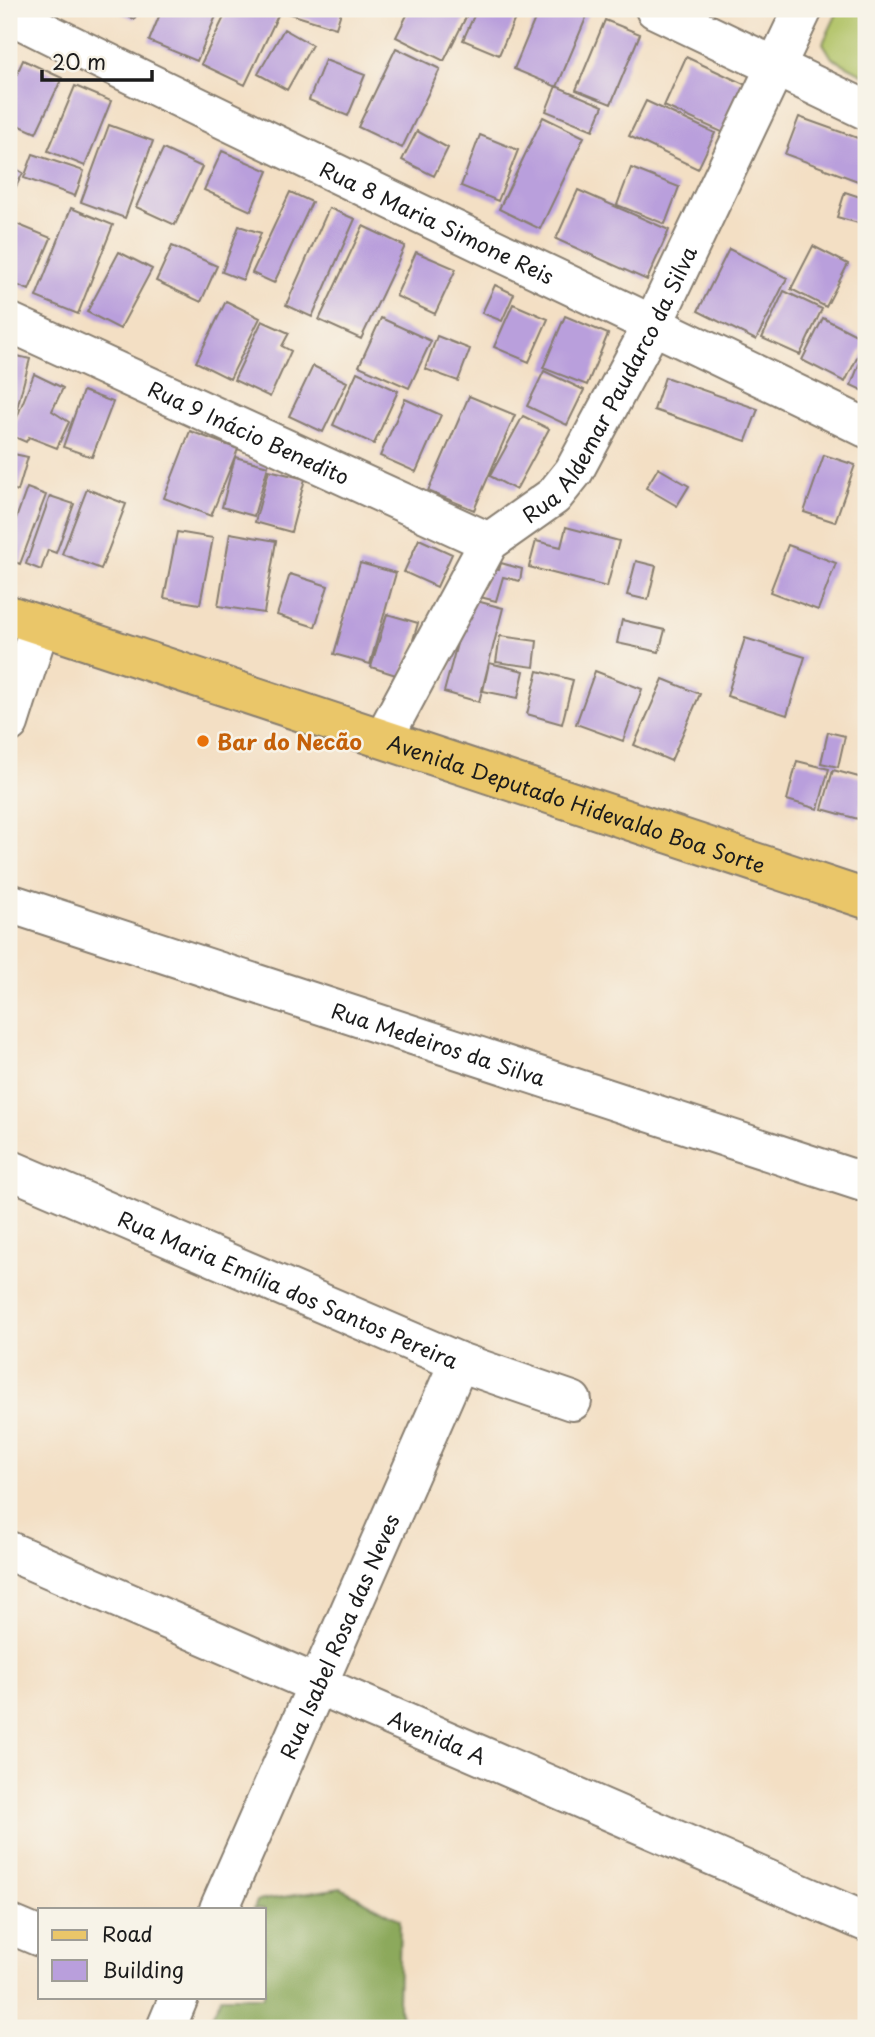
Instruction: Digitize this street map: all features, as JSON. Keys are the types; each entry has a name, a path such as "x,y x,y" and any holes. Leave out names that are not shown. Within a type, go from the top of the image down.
{"main road":[{"name":"Avenida Deputado Hidevaldo Boa Sorte","path":"24,620 384,737 866,899"}],"street":[{"path":"655,9 866,110"},
{"name":"Rua Aldemar Paudarco da Silva","path":"384,737 489,542 554,496 574,471 653,324 803,9"},
{"name":"Rua 8 Maria Simone Reis","path":"9,14 251,135 653,324 866,428"},
{"name":"Rua 9 Inácio Benedito","path":"9,322 489,542"},
{"path":"9,723 24,620"},
{"name":"Rua Medeiros da Silva","path":"9,903 866,1183"},
{"name":"Rua Maria Emília dos Santos Pereira","path":"9,1170 459,1362 572,1401"},
{"name":"Rua Isabel Rosa das Neves","path":"219,1908 459,1362"},
{"name":"Avenida A","path":"9,1551 866,1922"},
{"path":"9,1924 38,1936"},
{"path":"166,2028 179,1998"}],"green space":[{"path":"839,9 866,9 866,76 832,58 823,43"},
{"path":"341,1888 400,1920 398,2007 406,2028 206,2028 221,1998 266,1998 266,1908 254,1908 257,1901"}],"building":[{"path":"112,9 140,9 134,19"},
{"path":"162,9 219,9 197,61 149,41"},
{"path":"228,9 281,9 245,85 201,64"},
{"path":"288,9 342,9 336,28 287,13"},
{"path":"410,9 470,9 444,61 396,37"},
{"path":"477,9 506,9 517,14 499,55 463,40"},
{"path":"539,9 589,11 557,87 514,69"},
{"path":"605,20 640,34 611,104 576,90"},
{"path":"284,29 312,45 287,90 258,74"},
{"path":"396,48 440,69 402,148 358,127"},
{"path":"686,57 746,85 724,133 664,106"},
{"path":"23,60 62,78 36,133 9,121 9,92"},
{"path":"325,60 365,75 348,116 309,100"},
{"path":"75,86 111,101 85,166 48,151"},
{"path":"556,86 603,106 593,130 546,111"},
{"path":"646,101 715,133 698,169 629,136"},
{"path":"543,117 584,137 540,229 499,209"},
{"path":"799,117 866,141 866,184 785,154"},
{"path":"109,125 153,141 125,218 81,202"},
{"path":"417,131 448,148 434,176 402,160"},
{"path":"480,135 518,150 498,201 461,186"},
{"path":"163,149 202,167 175,225 136,207"},
{"path":"222,151 268,171 251,211 204,190"},
{"path":"33,154 84,171 75,196 24,178"},
{"path":"9,165 23,173 9,200"},
{"path":"631,168 679,187 665,224 617,205"},
{"path":"578,190 669,230 647,280 556,239"},
{"path":"290,192 312,202 274,283 252,273"},
{"path":"845,192 866,199 865,225 837,217"},
{"path":"71,208 113,225 78,314 36,297"},
{"path":"329,208 355,219 312,317 286,305"},
{"path":"9,221 51,238 29,290 9,282"},
{"path":"239,226 261,233 243,280 222,272"},
{"path":"363,226 405,246 361,339 319,320"},
{"path":"172,246 217,266 201,302 156,281"},
{"path":"813,246 848,264 826,307 791,289"},
{"path":"729,249 787,278 756,340 698,311"},
{"path":"119,252 152,269 120,329 87,312"},
{"path":"416,252 456,269 435,314 396,296"},
{"path":"495,285 514,294 502,321 482,313"},
{"path":"784,291 822,309 800,355 762,338"},
{"path":"226,301 260,318 230,379 196,362"},
{"path":"513,304 548,319 529,362 494,347"},
{"path":"565,316 608,334 587,385 543,368"},
{"path":"381,318 431,341 409,388 359,366"},
{"path":"823,318 866,340 845,382 802,360"},
{"path":"262,321 289,333 282,346 291,351 270,397 234,380"},
{"path":"437,336 470,349 458,381 425,369"},
{"path":"866,347 866,392 851,385"},
{"path":"9,354 30,359 12,427 9,426"},
{"path":"313,366 347,382 323,432 289,416"},
{"path":"544,371 584,390 567,425 527,406"},
{"path":"357,372 398,391 374,444 333,425"},
{"path":"34,374 63,388 52,411 69,422 57,448 29,437 26,442 10,435"},
{"path":"665,377 758,409 746,441 654,410"},
{"path":"83,391 113,402 92,457 63,447"},
{"path":"469,396 515,415 474,510 428,491"},
{"path":"405,399 441,415 416,472 380,456"},
{"path":"523,416 549,429 516,490 490,476"},
{"path":"190,431 238,449 211,516 164,498"},
{"path":"9,453 28,457 18,491 9,488"},
{"path":"824,455 855,465 835,522 804,512"},
{"path":"235,457 268,466 254,516 222,507"},
{"path":"658,468 689,486 677,506 646,488"},
{"path":"269,470 305,479 291,532 255,522"},
{"path":"27,488 46,495 20,564 9,560 9,538"},
{"path":"87,489 126,504 101,569 62,554"},
{"path":"50,496 74,504 56,553 48,550 41,570 26,564"},
{"path":"566,527 619,541 607,587 529,567 536,541 561,547"},
{"path":"177,532 213,538 200,604 164,598"},
{"path":"230,533 276,541 264,613 218,606"},
{"path":"419,539 452,554 437,587 404,572"},
{"path":"788,545 836,563 818,610 770,592"},
{"path":"636,561 656,566 648,600 627,595"},
{"path":"360,563 396,573 370,664 334,654"},
{"path":"501,563 522,569 520,581 503,577 496,601 480,597 489,568 499,570"},
{"path":"290,574 328,586 315,627 277,615"},
{"path":"469,599 503,608 479,702 444,692"},
{"path":"387,614 418,623 402,677 371,667"},
{"path":"622,620 665,630 659,652 617,643"},
{"path":"500,636 537,641 534,667 496,662"},
{"path":"745,638 805,657 787,715 727,696"},
{"path":"489,663 524,671 518,698 483,691"},
{"path":"538,671 573,680 562,724 527,714"},
{"path":"595,671 642,689 623,741 576,724"},
{"path":"663,679 700,694 671,761 634,745"},
{"path":"828,732 845,736 838,767 821,763"},
{"path":"797,761 829,769 818,809 787,800"},
{"path":"833,770 866,779 858,819 822,809"}],"place":[{"name":"Bar do Necão","path":"203,741"}]}
